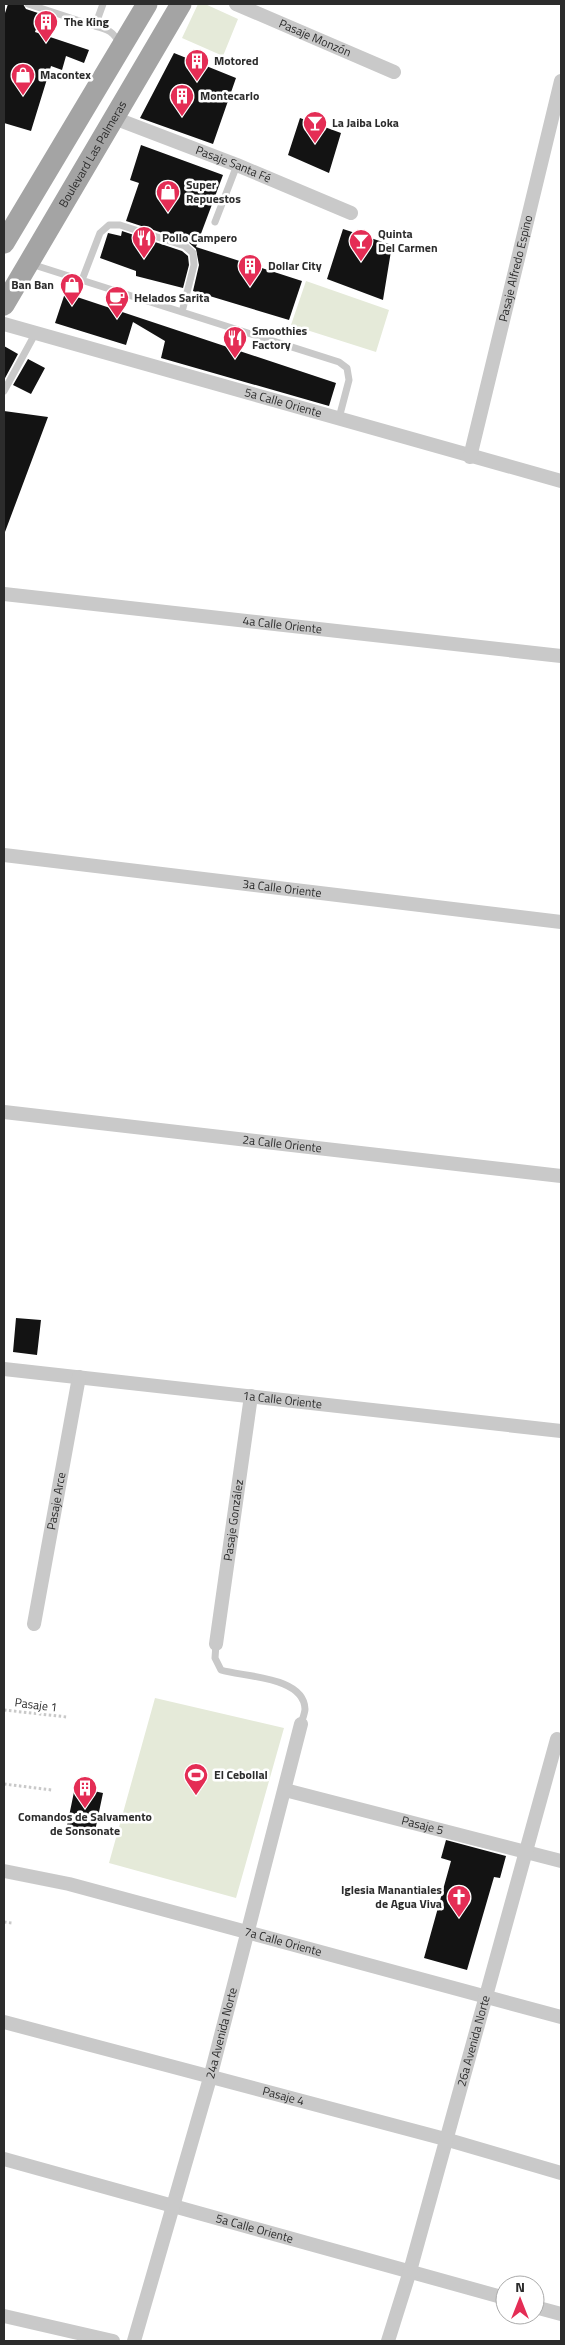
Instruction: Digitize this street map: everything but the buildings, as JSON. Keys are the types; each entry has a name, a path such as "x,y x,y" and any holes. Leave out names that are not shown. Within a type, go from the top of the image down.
{"main road":[{"path":"4,243 147,4"},
{"name":"Boulevard Las Palmeras","path":"4,305 181,4"}],"street":[{"name":"Pasaje Monzón","path":"236,4 394,72"},
{"name":"Pasaje Alfredo Espino","path":"470,457 561,81"},
{"name":"Pasaje Santa Fé","path":"114,118 237,165 352,213"},
{"name":"5a Calle Oriente","path":"4,324 561,482"},
{"name":"4a Calle Oriente","path":"4,594 561,656"},
{"name":"3a Calle Oriente","path":"4,855 561,922"},
{"name":"2a Calle Oriente","path":"4,1112 561,1176"},
{"name":"1a Calle Oriente","path":"4,1368 561,1431"},
{"name":"Pasaje Arce","path":"34,1624 79,1377"},
{"name":"Pasaje González","path":"216,1644 251,1396"},
{"name":"24a Avenida Norte","path":"134,2341 210,2078 301,1724"},
{"name":"26a Avenida Norte","path":"388,2341 410,2271 557,1739"},
{"name":"Pasaje 5","path":"285,1790 561,1861"},
{"name":"7a Calle Oriente","path":"4,1871 69,1884 561,2017"},
{"name":"Pasaje 4","path":"4,2022 446,2139 561,2173"},
{"name":"5a Calle Oriente","path":"4,2159 495,2295"},
{"path":"545,2310 561,2314"},
{"path":"4,2316 113,2341"}],"lane":[{"path":"28,4 108,30 115,35 120,50"},
{"path":"95,26 103,4"},
{"path":"215,222 237,165"},
{"path":"82,280 100,233 109,226 120,226 139,231 184,246 193,254 194,266 182,312"},
{"path":"28,263 339,362 348,368 348,380 339,418"},
{"path":"4,391 36,334"},
{"path":"216,1644 215,1658 221,1670 272,1680 289,1686 301,1697 305,1708 301,1724"}],"path":[{"name":"Pasaje 1","path":"4,1710 67,1717"},
{"path":"4,1784 52,1790"},
{"path":"4,1922 12,1922"}],"green space":[{"path":"198,4 205,4 238,19 223,56 182,38"},
{"path":"306,281 389,310 376,352 291,325"},
{"name":"El Cebollal","path":"155,1698 284,1728 236,1898 109,1863"}],"place":[{"name":"The King","path":"46,43"},
{"name":"Motored","path":"197,82"},
{"name":"Macontex","path":"23,96"},
{"name":"Montecarlo","path":"182,117"},
{"name":"La Jaiba Loka","path":"315,144"},
{"name":"Super Repuestos","path":"168,213"},
{"name":"Pollo Campero","path":"144,259"},
{"name":"Quinta Del Carmen","path":"361,262"},
{"name":"Dollar City","path":"250,287"},
{"name":"Ban Ban","path":"72,306"},
{"name":"Helados Sarita","path":"117,319"},
{"name":"Smoothies Factory","path":"235,359"},
{"name":"El Cebollal","path":"196,1796"},
{"name":"Comandos de Salvamento de Sonsonate","path":"85,1809"},
{"name":"Iglesia Manantiales de Agua Viva","path":"459,1918"}]}
